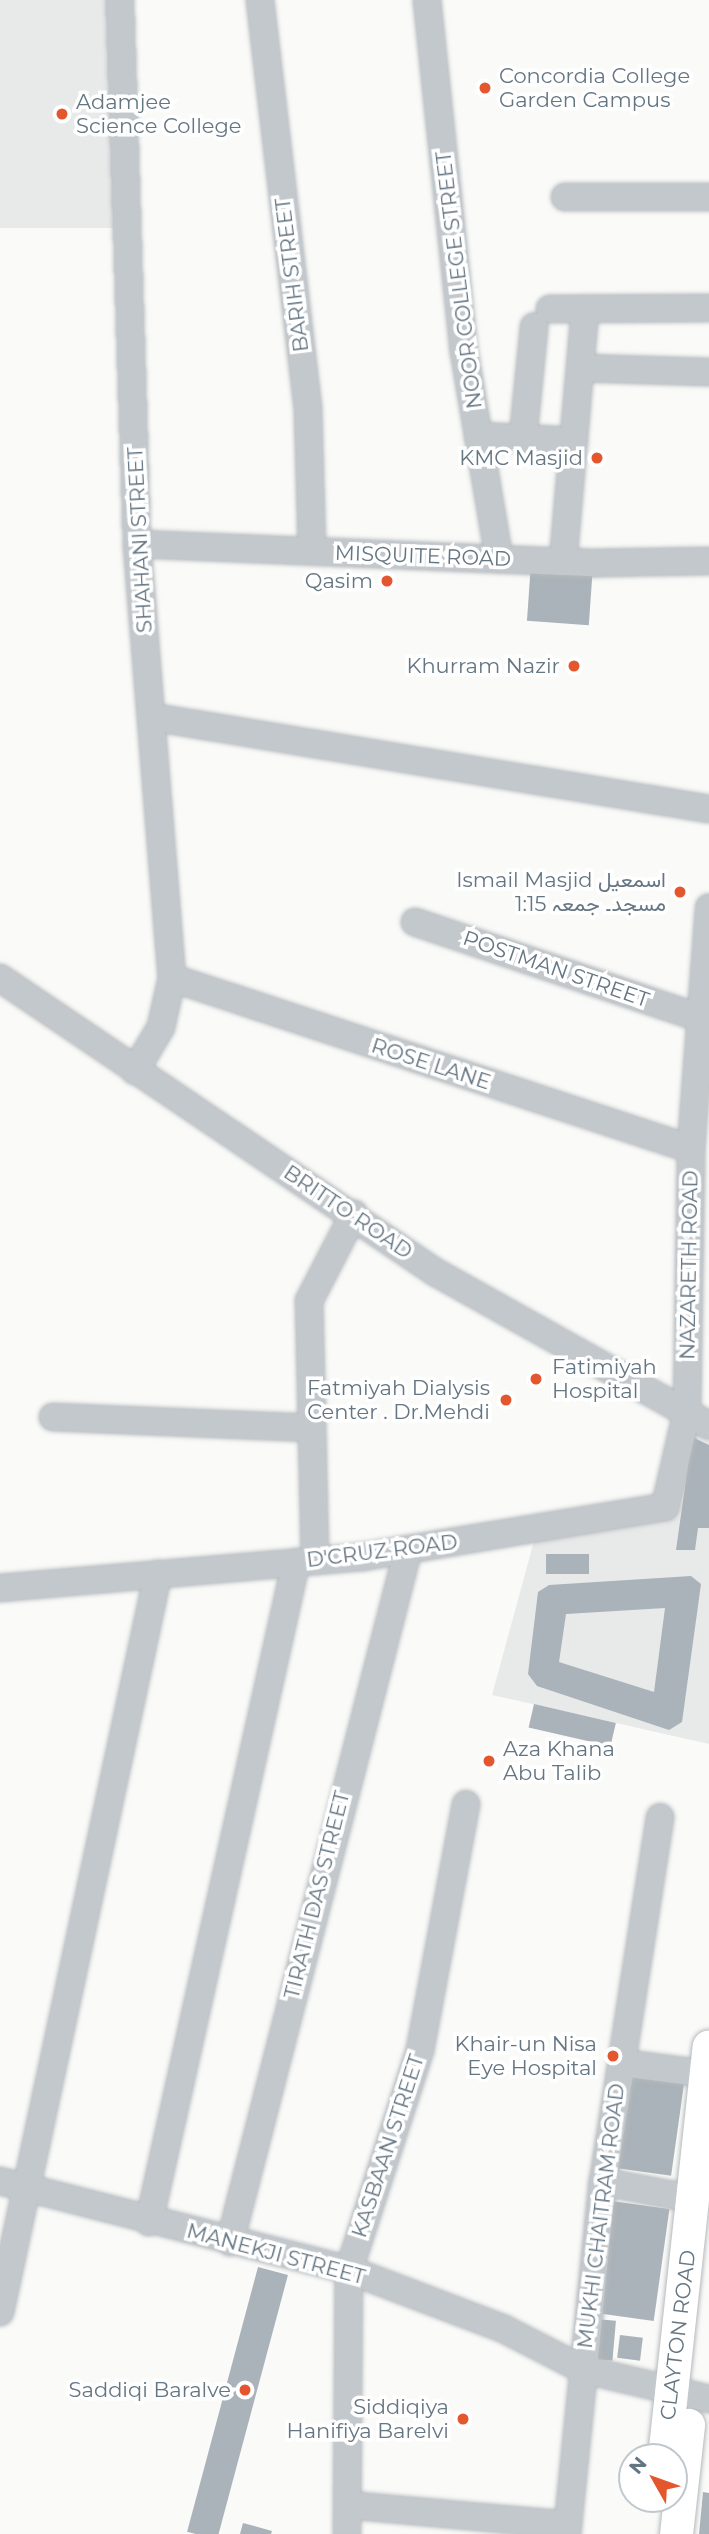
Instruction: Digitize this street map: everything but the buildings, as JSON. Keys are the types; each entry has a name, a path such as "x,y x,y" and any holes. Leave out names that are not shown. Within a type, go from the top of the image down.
{"main road":[{"name":"CLAYTON ROAD","path":"670,2443 690,2396 695,2199 707,2060"},
{"name":"CLAYTON ROAD","path":"676,2534 690,2396 709,2259"},
{"path":"656,2534 658,2513"}],"street":[{"name":"SHAHANI STREET","path":"120,0 137,544 172,978 161,1027 135,1071"},
{"name":"BARIH STREET","path":"260,0 308,409 312,551"},
{"name":"NOOR COLLEGE STREET","path":"427,0 478,436 499,559"},
{"path":"565,197 709,197"},
{"path":"523,438 542,318 585,309 709,308"},
{"path":"563,562 585,309"},
{"path":"580,368 709,372"},
{"path":"478,436 573,442"},
{"name":"MISQUITE ROAD","path":"137,544 563,562 709,561"},
{"path":"152,716 709,809"},
{"name":"NAZARETH ROAD","path":"698,1419 691,1149 698,1017 709,908"},
{"name":"POSTMAN STREET","path":"415,922 698,1017"},
{"name":"BRITTO ROAD","path":"0,978 135,1071 354,1214 435,1272 698,1419"},
{"name":"ROSE LANE","path":"172,978 691,1149"},
{"path":"149,2222 305,1562 312,1428 309,1301 354,1214"},
{"path":"53,1417 312,1428"},
{"name":"D'CRUZ ROAD","path":"0,1588 305,1562 408,1550 665,1507 698,1419"},
{"name":"TIRATH DAS STREET","path":"230,2242 408,1550"},
{"path":"0,2312 29,2192 158,1574"},
{"name":"KASBAAN STREET","path":"347,2534 349,2270 420,2050 466,1804"},
{"name":"MUKHI CHAITRAM ROAD","path":"567,2529 603,2182 660,1816"},
{"path":"622,2063 707,2060"},
{"name":"MANEKJI STREET","path":"0,2181 29,2192 349,2270 504,2329 582,2369 690,2396"},
{"path":"603,2182 695,2199"},
{"path":"348,2505 567,2529"}],"shaded area":[{"name":"Adamjee Science College","path":"0,0 120,0 120,228 0,228"},
{"path":"687,1413 709,1426 709,1744 492,1695 537,1530 665,1507"}],"place":[{"name":"Concordia College Garden Campus","path":"485,88"},
{"name":"Adamjee Science College","path":"62,114"},
{"name":"KMC Masjid","path":"597,458"},
{"name":"Qasim","path":"387,581"},
{"name":"Khurram Nazir","path":"574,666"},
{"name":"Ismail Masjid اسمعیل مسجد۔ جمعہ 1:15","path":"680,892"},
{"name":"Fatimiyah Hospital","path":"536,1379"},
{"name":"Fatmiyah Dialysis Center . Dr.Mehdi","path":"506,1400"},
{"name":"Aza Khana Abu Talib","path":"489,1761"},
{"name":"Khair-un Nisa Eye Hospital","path":"613,2056"},
{"name":"Saddiqi Baralve","path":"245,2390"},
{"name":"Siddiqiya Hanifiya Barelvi","path":"463,2419"}]}
